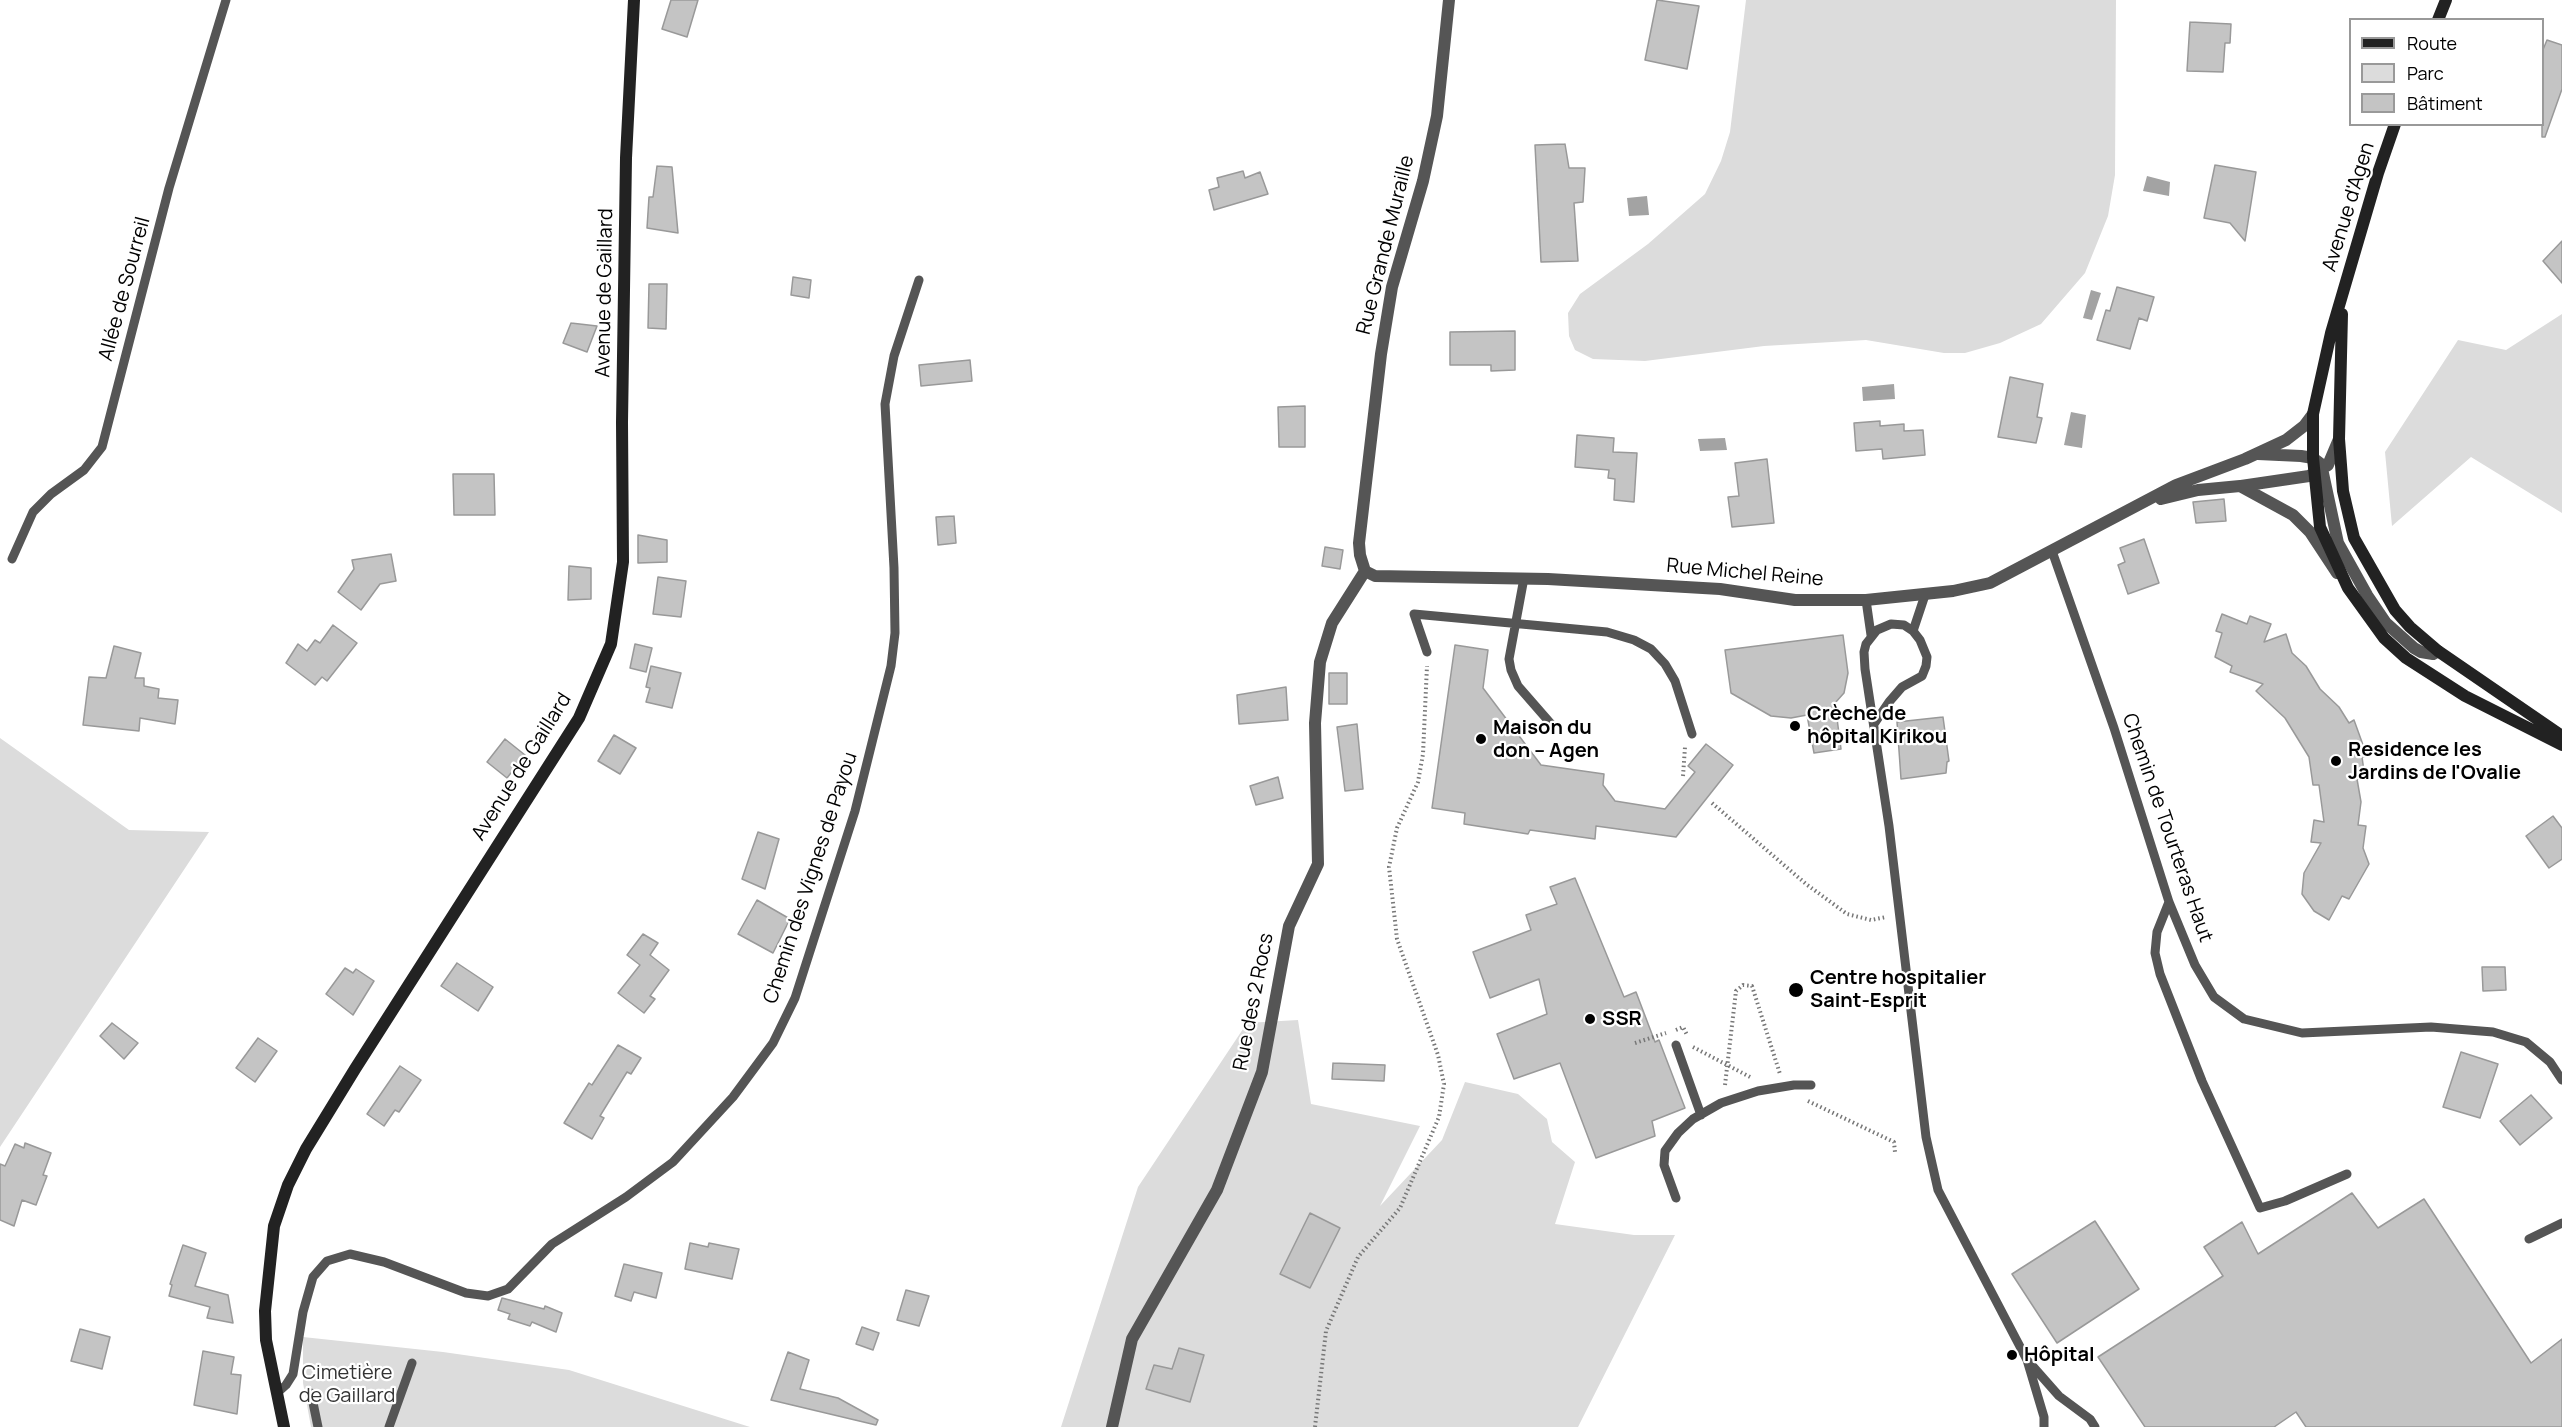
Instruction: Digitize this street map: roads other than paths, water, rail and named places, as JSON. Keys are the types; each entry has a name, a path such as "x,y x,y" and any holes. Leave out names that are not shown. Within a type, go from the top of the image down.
{"street":[{"name":"Avenue de Gaillard","path":"284,1427 266,1340 265,1311 274,1226 288,1185 306,1149 355,1069 579,718 610,644 623,562 622,422 626,170 634,0"},
{"name":"Rue Grande Muraille","path":"1365,571 1359,543 1381,354 1392,287 1423,181 1437,116 1449,0"},
{"path":"2439,18 2446,0"},
{"name":"Avenue d'Agen","path":"2395,126 2378,173 2331,333 2313,414 2313,458 2319,470 2320,527 2348,588 2384,638 2406,658 2465,696 2562,745"},
{"name":"Avenue d'Agen","path":"2342,301 2339,439 2343,491 2354,538 2395,610 2438,651 2562,736"},
{"name":"Rue Michel Reine","path":"1365,571 1375,576 1524,578 1720,589 1795,600 1866,600 1925,596 1990,582 2176,485 2257,454 2286,440 2304,426 2313,414"},
{"path":"2339,439 2328,465 2319,470 2338,543 2367,595 2386,623 2421,652 2433,654 2438,651"},
{"name":"Rue Michel Reine","path":"2257,454 2313,458"},
{"name":"Rue Michel Reine","path":"2107,520 2169,496 2198,490 2272,483 2319,470"},
{"path":"2240,486 2293,515 2310,532 2348,588"},
{"name":"Rue des 2 Rocs","path":"1112,1427 1132,1339 1216,1190 1262,1072 1289,926 1318,864 1315,723 1320,662 1332,623 1365,571"}],"lane":[{"name":"Allée de Sourreil","path":"12,559 33,512 51,494 84,470 102,447 169,188 226,0"},
{"name":"Chemin des Vignes de Payou","path":"276,1393 286,1385 293,1374 303,1312 313,1277 327,1261 350,1254 384,1262 466,1293 488,1296 508,1289 552,1244 666,1169 690,1147 734,1097 773,1043 795,998 851,822 891,666 895,633 894,568 885,404 894,356 920,280"},
{"name":"Chemin de Tourteras Haut","path":"2052,551 2114,728 2169,902 2195,965 2214,997 2244,1019 2302,1033 2431,1028 2493,1032 2526,1042 2550,1062 2562,1080"},
{"path":"1524,578 1509,659 1511,670 1518,686 1552,726"},
{"path":"1913,631 1925,596"},
{"path":"1866,600 1871,635 1864,652 1899,903 1926,1137 1934,1178 2027,1360 2044,1427"},
{"path":"1427,652 1414,614 1606,632 1634,640 1651,649 1665,664 1675,681 1692,734"},
{"path":"1871,635 1891,624 1904,626 1913,631 1927,657 1922,676 1902,687 1874,724"},
{"path":"2169,902 2157,932 2155,953 2160,974 2202,1081 2260,1208 2285,1201 2347,1174"},
{"path":"1676,1045 1701,1115"},
{"path":"1676,1198 1664,1165 1665,1151 1678,1132 1721,1103 1758,1091 1811,1085"},
{"path":"2529,1239 2562,1223"},
{"path":"2027,1360 2059,1396 2090,1419 2095,1427"},
{"path":"389,1427 412,1363"},
{"path":"311,1393 318,1427"}],"place":[{"name":"Crèche de hôpital Kirikou","path":"1795,726"},
{"name":"Maison du don – Agen","path":"1481,739"},
{"name":"Residence les Jardins de l'Ovalie","path":"2336,761"},
{"name":"Centre hospitalier Saint-Esprit","path":"1796,990"},
{"name":"SSR","path":"1590,1019"},
{"name":"Hôpital","path":"2012,1355"}],"park label":[{"name":"Cimetière de Gaillard","path":"347,1384"}]}
